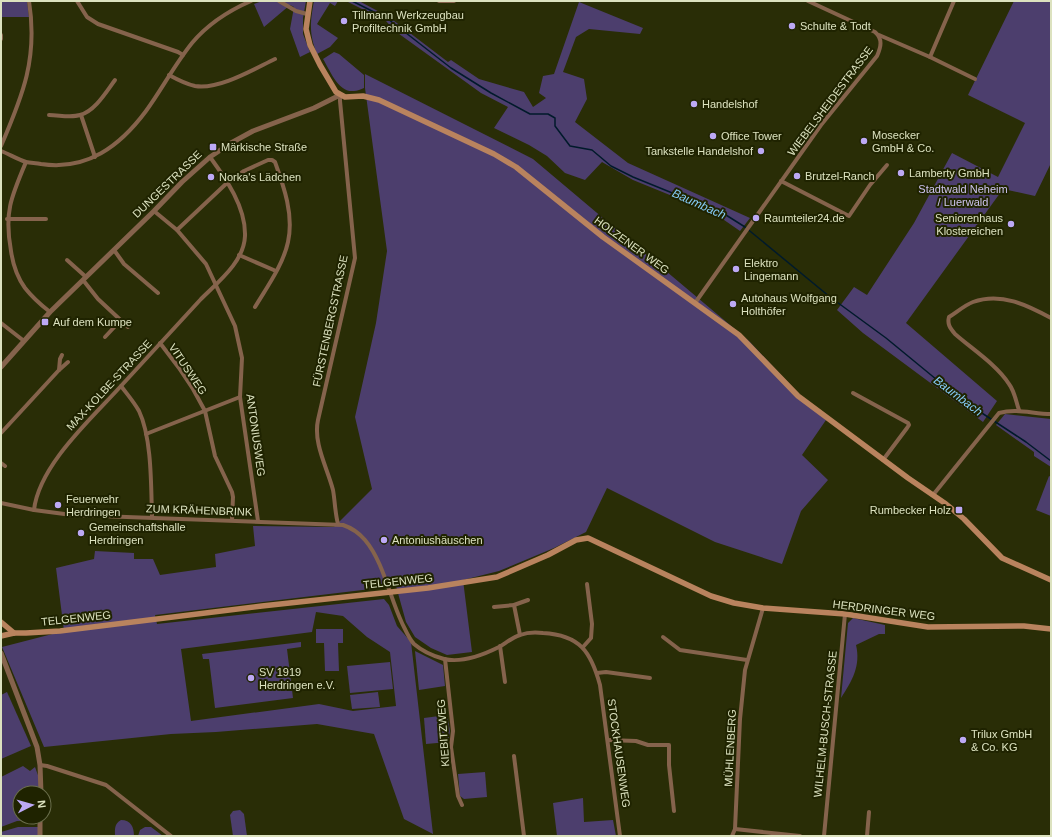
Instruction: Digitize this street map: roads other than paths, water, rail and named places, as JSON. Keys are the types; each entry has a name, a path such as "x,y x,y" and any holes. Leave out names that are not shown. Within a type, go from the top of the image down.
{"main road":[{"path":"310,1 306,28 310,45 331,85 340,95"},
{"name":"HOLZENER WEG","path":"340,95 345,97 363,96 379,100 504,159 526,174 603,237 745,341 798,396 883,460 956,512 1002,558 1051,580"},
{"name":"TELGENWEG","path":"1,636 14,633 60,631 277,604 428,588 496,577 548,555 576,540 588,538 711,596 734,603 763,608"},
{"name":"HERDRINGER WEG","path":"763,608 845,614 928,627 1024,626 1051,628"},
{"path":"1,622 14,633"}],"street":[{"path":"1,146 21,98 29,68 32,49 30,1"},
{"path":"77,1 87,17 98,24 183,55"},
{"path":"1,151 26,162 62,165 77,163 95,157 111,148 126,135 147,110 169,75 193,42 209,26 229,12 251,1"},
{"path":"279,1 296,11 307,14"},
{"path":"439,1 454,1"},
{"name":"WIEBELSHEIDESTRASSE","path":"695,303 821,125 877,56 881,47 881,40 878,35 808,1"},
{"path":"930,57 954,1"},
{"path":"878,35 930,57 975,79"},
{"path":"169,75 192,85 210,86 232,79 275,59"},
{"path":"49,114 74,116 81,115 94,106 115,80"},
{"name":"DUNGESTRASSE","path":"1,367 50,312 182,182 210,157 253,131 314,108 340,95"},
{"name":"FÜRSTENBERGSTRASSE","path":"338,524 332,489 319,444 317,431 318,420 355,258 340,95"},
{"path":"81,115 95,157"},
{"path":"210,157 228,182 239,208 245,236 239,255 276,271"},
{"path":"177,230 228,182 244,171 268,160 275,162 289,213 288,242 276,271 255,308"},
{"path":"26,162 13,191 7,220 8,238 16,274 25,288 50,312"},
{"path":"781,181 849,216 887,165"},
{"name":"ANTONIUSWEG","path":"154,211 177,230 204,261 235,326 242,358 240,397 258,522"},
{"path":"7,220 46,219"},
{"path":"114,250 133,272 158,293"},
{"name":"MAX-KOLBE-STRASSE","path":"34,510 38,494 59,456 82,427 216,285 239,255"},
{"path":"67,260 84,279 98,299 128,327"},
{"path":"1019,410 1010,385 1002,375 955,334 949,327 949,317 972,302 994,298 1016,301 1051,318"},
{"path":"106,337 120,321"},
{"path":"1,323 24,341"},
{"name":"VITUSWEG","path":"160,343 179,368 205,411 215,456 232,492 232,520"},
{"path":"59,370 62,355"},
{"path":"1,433 68,362"},
{"path":"121,386 139,411 146,434 152,517"},
{"path":"854,394 908,423 909,425 883,460"},
{"path":"146,434 240,397"},
{"path":"933,495 999,413 1004,411 1019,410 1051,414"},
{"path":"1,463 5,466"},
{"name":"ZUM KRÄHENBRINK","path":"1,503 34,510 72,515 338,524 349,527 366,540 379,563"},
{"name":"STOCKHAUSENWEG","path":"379,563 399,616 413,643 427,653 445,659 468,659 500,646 520,635 533,631 554,633 573,640 583,647 590,656 597,673 602,697 620,836"},
{"path":"583,647 591,638 592,624 586,584"},
{"path":"494,607 514,605 528,600"},
{"path":"514,605 520,635"},
{"name":"MÜHLENBERG","path":"732,836 735,829 740,720 747,660 763,608"},
{"name":"WILHELM-BUSCH-STRASSE","path":"824,836 845,614"},
{"path":"662,637 680,650 747,660"},
{"path":"500,646 505,682"},
{"path":"1,653 37,747 40,765 41,785"},
{"name":"KIEBITZWEG","path":"445,659 453,731 451,747 458,796 462,805"},
{"path":"597,673 606,672 650,678"},
{"path":"608,740 636,741 648,745 669,746 669,765 674,811"},
{"path":"514,756 524,836"},
{"path":"40,765 106,785 171,836"},
{"path":"867,836 869,812"},
{"path":"40,825 40,836"},
{"path":"735,829 800,836"}],"waterway":[{"name":"Baumbach","path":"352,1 388,19 451,68 491,93 530,114 548,114 555,118 555,126 570,146 592,150 611,166 633,177 718,210 745,227 830,297 886,338 959,398 1026,442 1051,461"}],"place":[{"name":"Tillmann Werkzeugbau Profiltechnik GmbH","path":"344,21"},
{"name":"Schulte & Todt","path":"792,26"},
{"name":"Handelshof","path":"694,104"},
{"name":"Office Tower","path":"713,136"},
{"name":"Mosecker GmbH & Co.","path":"864,141"},
{"name":"Märkische Straße","path":"213,147"},
{"name":"Tankstelle Handelshof","path":"761,151"},
{"name":"Lamberty GmbH","path":"901,173"},
{"name":"Brutzel-Ranch","path":"797,176"},
{"name":"Norka's Lädchen","path":"211,177"},
{"name":"Raumteiler24.de","path":"756,218"},
{"name":"Seniorenhaus Klostereichen","path":"1011,224"},
{"name":"Elektro Lingemann","path":"736,269"},
{"name":"Autohaus Wolfgang Holthöfer","path":"733,304"},
{"name":"Auf dem Kumpe","path":"45,322"},
{"name":"Feuerwehr Herdringen","path":"58,505"},
{"name":"Rumbecker Holz","path":"959,510"},
{"name":"Gemeinschaftshalle Herdringen","path":"81,533"},
{"name":"Antoniushäuschen","path":"384,540"},
{"name":"SV 1919 Herdringen e.V.","path":"251,678"},
{"name":"Trilux GmbH & Co. KG","path":"963,740"}],"park label":[{"name":"Stadtwald Neheim / Luerwald","path":"963,195"}]}
